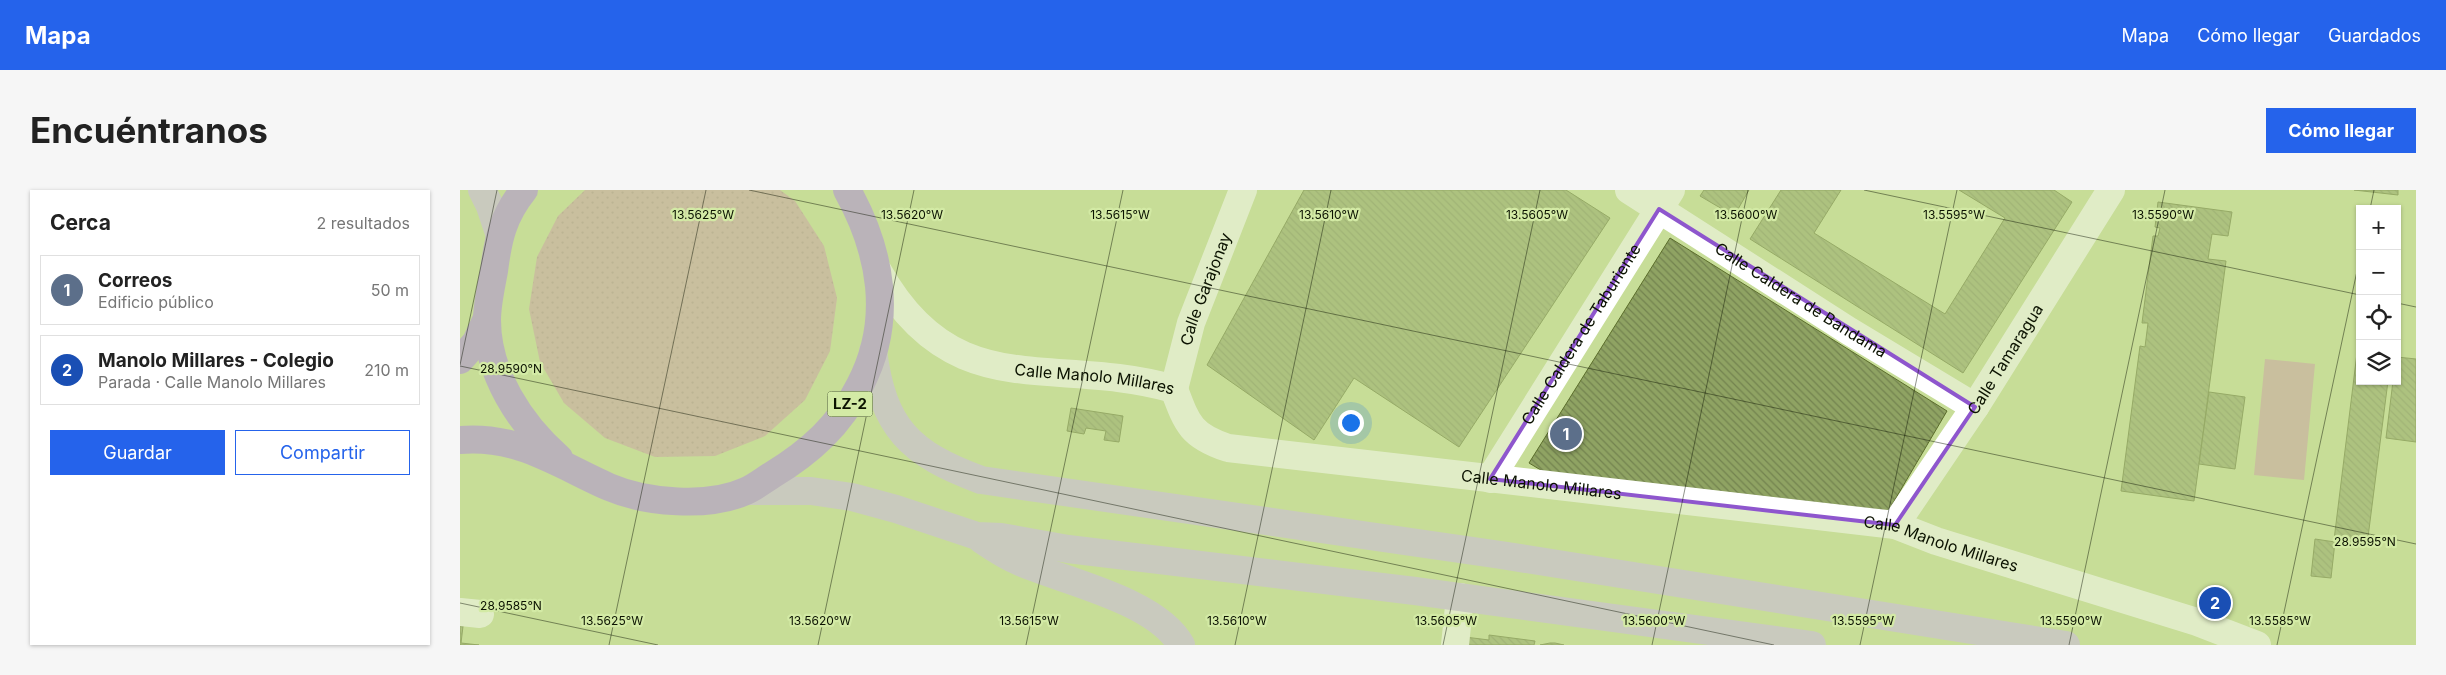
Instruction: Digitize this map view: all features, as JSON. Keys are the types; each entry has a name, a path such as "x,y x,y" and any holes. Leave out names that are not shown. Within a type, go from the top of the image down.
{"highway":[{"name":"LZ-2","path":"460,360 476,342 487,318 499,233 524,190"},
{"name":"LZ-2","path":"460,440 494,441 518,446 549,456 611,488 644,498 678,502 712,500 746,491 796,461 817,444 836,424 852,402 865,377 879,324 878,271 872,244 862,218 847,190"},
{"name":"LZ-2","path":"487,318 495,365 508,395 525,422 546,447 581,473"}],"main road":[{"path":"482,190 490,206 499,233"},
{"path":"860,190 862,218"},
{"path":"873,351 881,396 890,416 901,432 916,448 934,460 981,480 1502,555 2066,645"},
{"path":"746,491 812,491 852,497 896,509 977,536 1001,537 1068,549 1460,597 1812,645"},
{"path":"977,536 1000,552 1023,563 1107,595 1150,614 1174,634 1181,645"}],"street":[{"name":"Calle Garajonay","path":"1174,389 1191,324 1244,190"},
{"name":"Calle Caldera de Bandama","path":"1629,190 1665,200 1849,331 1975,407"},
{"name":"Calle Tamaragua","path":"1895,525 1975,407 2101,196"},
{"name":"Calle Caldera de Taburiente","path":"1490,478 1665,200"},
{"name":"Calle Manolo Millares","path":"878,271 893,298 914,322 928,335 964,356 1018,371 1130,379 1174,389 1184,416 1195,431 1207,441 1228,448 1895,525 1936,541 2197,622 2257,645"},
{"path":"1454,645 1460,597"}],"highlighted area":[{"path":"1659,209 1975,407 1895,525 1490,479"}],"shaded area":[{"path":"585,190 780,190 795,201 824,246 837,298 830,351 805,400 765,436 715,456 655,457 605,438 564,403 540,362 529,309 537,257 558,216"},
{"path":"2265,359 2315,364 2304,480 2254,475"}],"building":[{"path":"1304,190 1566,190 1610,218 1459,447 1354,378 1314,440 1207,365"},
{"path":"1704,190 1749,190 1734,216 1700,196"},
{"path":"1781,190 1841,190 1814,233 1945,314 2005,218 1959,190 2054,190 2072,202 1963,373 1750,239"},
{"path":"2354,190 2398,190 2398,195"},
{"path":"2158,202 2232,212 2228,236 2212,234 2208,259 2226,261 2194,501 2121,491 2140,346 2145,347 2148,323 2142,323 2153,236 2158,236 2160,228 2155,227"},
{"path":"1670,238 1947,411 1886,515 1566,485 1529,463"},
{"path":"2401,357 2416,359 2416,442 2386,438 2393,385 2401,385"},
{"path":"2356,361 2356,385 2387,385 2367,545 2334,540"},
{"path":"2209,392 2245,397 2235,469 2199,464"},
{"path":"1071,408 1123,416 1119,442 1104,440 1106,431 1086,428 1084,434 1067,431"},
{"path":"2315,539 2335,542 2331,578 2311,576"},
{"path":"460,618 464,618 461,643 479,645 460,645"},
{"path":"1489,635 1535,641 1534,645 1464,645 1465,637 1489,640"},
{"path":"1555,643 1564,645 1540,645"}],"place":[{"name":"Correos","path":"1566,434"},
{"name":"Manolo Millares - Colegio","path":"2215,603"}]}
